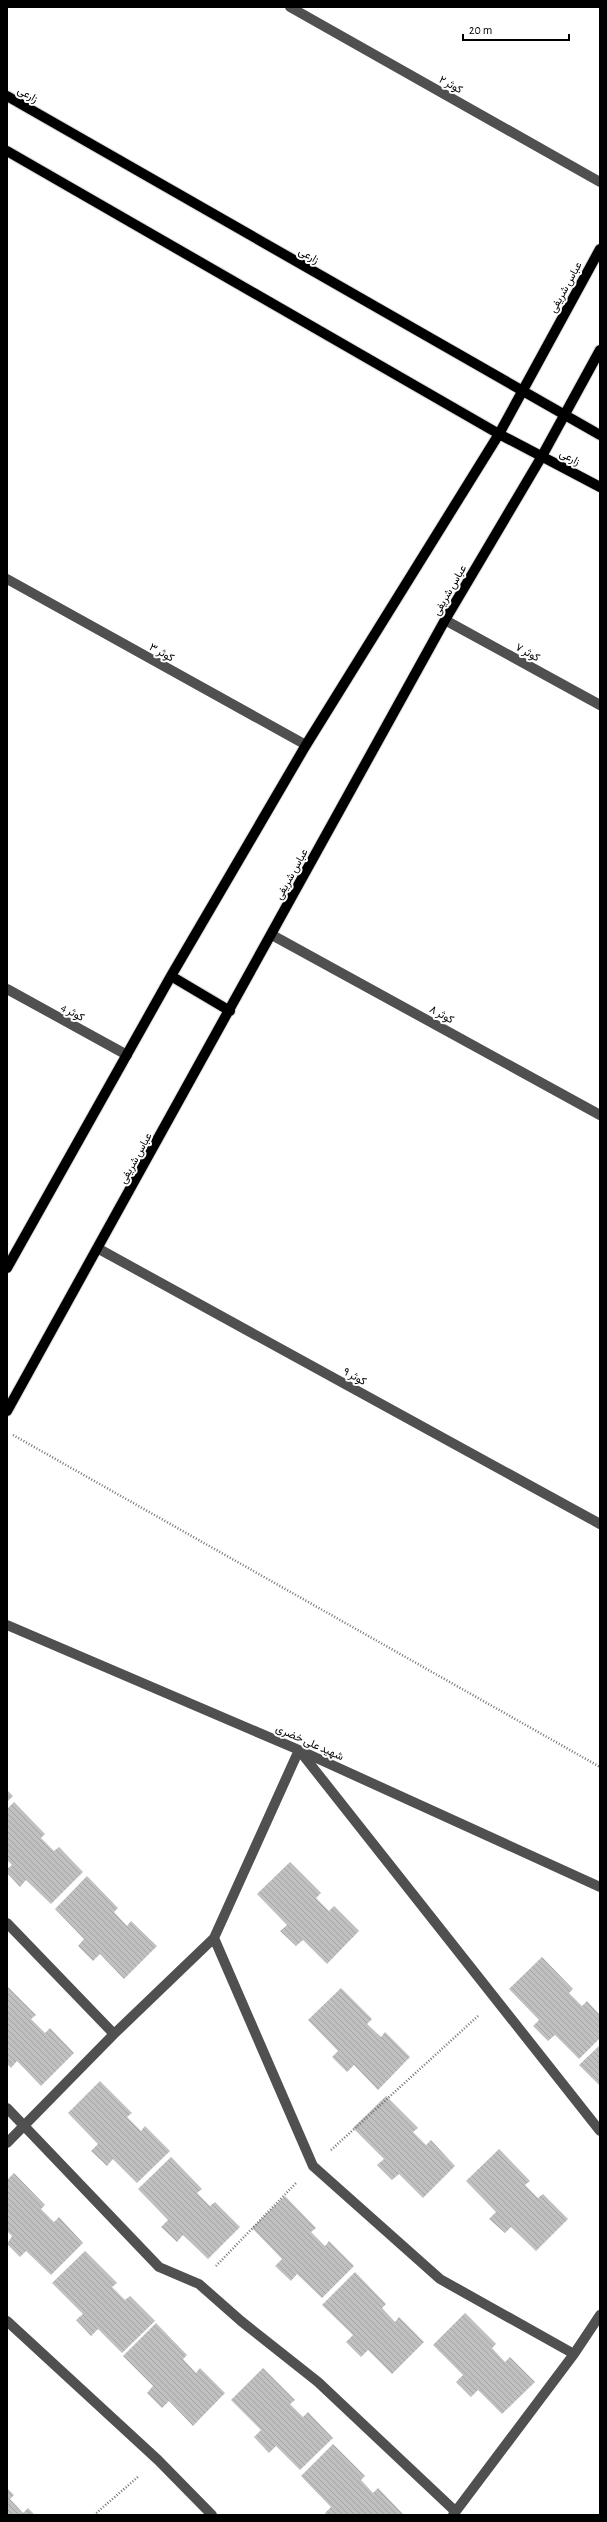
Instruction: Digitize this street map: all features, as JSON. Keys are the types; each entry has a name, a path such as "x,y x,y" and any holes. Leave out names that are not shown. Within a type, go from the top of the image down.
{"main road":[{"name":"زارعی","path":"7,96 600,435"},
{"name":"زارعی","path":"7,151 499,434 600,487"},
{"name":"عباس شریفی","path":"7,1268 171,976 306,745 499,434 600,249"},
{"name":"عباس شریفی","path":"7,1411 99,1249 445,620 542,456 563,415 600,350"},
{"path":"171,976 230,1011"}],"street":[{"name":"کوثر ۲","path":"290,7 600,182"},
{"name":"کوثر ۳","path":"7,579 306,745"},
{"name":"کوثر ۷","path":"445,620 600,705"},
{"name":"کوثر ۸","path":"272,935 600,1114"},
{"name":"کوثر 4","path":"7,989 127,1055"},
{"name":"کوثر ۹","path":"99,1249 600,1524"},
{"name":"شهید علی خضری","path":"7,1625 300,1750 600,1887"},
{"path":"7,2143 114,2034 214,1938 300,1750 600,2131"},
{"path":"7,1923 114,2034"},
{"path":"214,1938 313,2166 440,2279 574,2354"},
{"path":"7,2108 159,2267 199,2284 241,2321 318,2382 454,2513 574,2354 600,2315"},
{"path":"7,2321 158,2460 212,2515"}],"path":[{"path":"7,1431 600,1767"},
{"path":"199,2284 313,2166 496,1999"},
{"path":"94,2515 158,2460"}],"building":[{"path":"7,1790 13,1796 7,1802"},
{"path":"14,1802 45,1834 41,1838 54,1851 59,1847 83,1872 51,1904 26,1880 20,1887 7,1873 7,1869 12,1865 7,1860 7,1809"},
{"path":"290,1862 321,1893 316,1898 329,1911 334,1906 359,1931 327,1964 303,1940 296,1946 280,1931 287,1925 257,1894"},
{"path":"87,1876 118,1908 114,1912 127,1926 131,1921 157,1946 124,1979 100,1954 93,1961 78,1946 84,1939 55,1909"},
{"path":"542,1957 573,1989 569,1993 582,2006 587,2001 600,2015 600,2038 579,2059 555,2035 548,2041 533,2026 539,2020 509,1989"},
{"path":"7,1986 36,2015 31,2019 45,2033 50,2028 74,2053 41,2086 17,2061 11,2068 7,2064"},
{"path":"341,1988 372,2019 367,2024 381,2037 385,2032 410,2057 378,2090 354,2065 347,2072 332,2057 338,2051 308,2020"},
{"path":"600,2045 600,2086 579,2065"},
{"path":"100,2081 132,2113 127,2117 141,2131 145,2126 170,2151 137,2183 113,2159 107,2166 91,2151 98,2144 68,2113"},
{"path":"386,2096 418,2128 413,2132 426,2145 431,2140 455,2166 423,2198 399,2174 392,2180 377,2165 384,2159 353,2128"},
{"path":"499,2149 530,2181 525,2185 538,2198 543,2194 568,2219 536,2251 511,2227 505,2233 489,2219 496,2212 466,2181"},
{"path":"171,2157 202,2189 197,2193 210,2206 215,2202 240,2227 208,2259 183,2235 177,2242 161,2227 168,2220 138,2189"},
{"path":"14,2173 45,2205 41,2209 54,2222 59,2217 83,2243 51,2275 26,2251 20,2257 7,2244 12,2236 7,2231 7,2180"},
{"path":"285,2196 316,2228 311,2232 325,2246 329,2241 354,2266 322,2298 297,2274 291,2281 275,2266 282,2259 252,2228"},
{"path":"85,2251 117,2283 112,2287 125,2300 130,2296 155,2321 122,2353 98,2329 91,2336 76,2320 83,2314 52,2283"},
{"path":"355,2272 386,2304 382,2308 395,2322 399,2317 424,2342 392,2374 368,2350 361,2357 346,2342 353,2335 322,2305"},
{"path":"465,2313 496,2344 492,2348 505,2362 510,2357 535,2382 502,2414 478,2390 471,2397 456,2382 463,2375 433,2345"},
{"path":"156,2323 187,2355 183,2359 196,2373 200,2368 225,2393 193,2426 169,2401 162,2408 147,2393 153,2386 123,2356"},
{"path":"263,2368 295,2400 290,2404 303,2417 308,2412 333,2438 300,2470 276,2446 269,2453 254,2437 261,2430 231,2400"},
{"path":"333,2444 365,2476 361,2480 373,2493 378,2488 403,2514 402,2515 327,2515 325,2513 331,2507 301,2476"},
{"path":"7,2488 14,2495 10,2499 23,2513 28,2508 35,2515 7,2515"}]}
